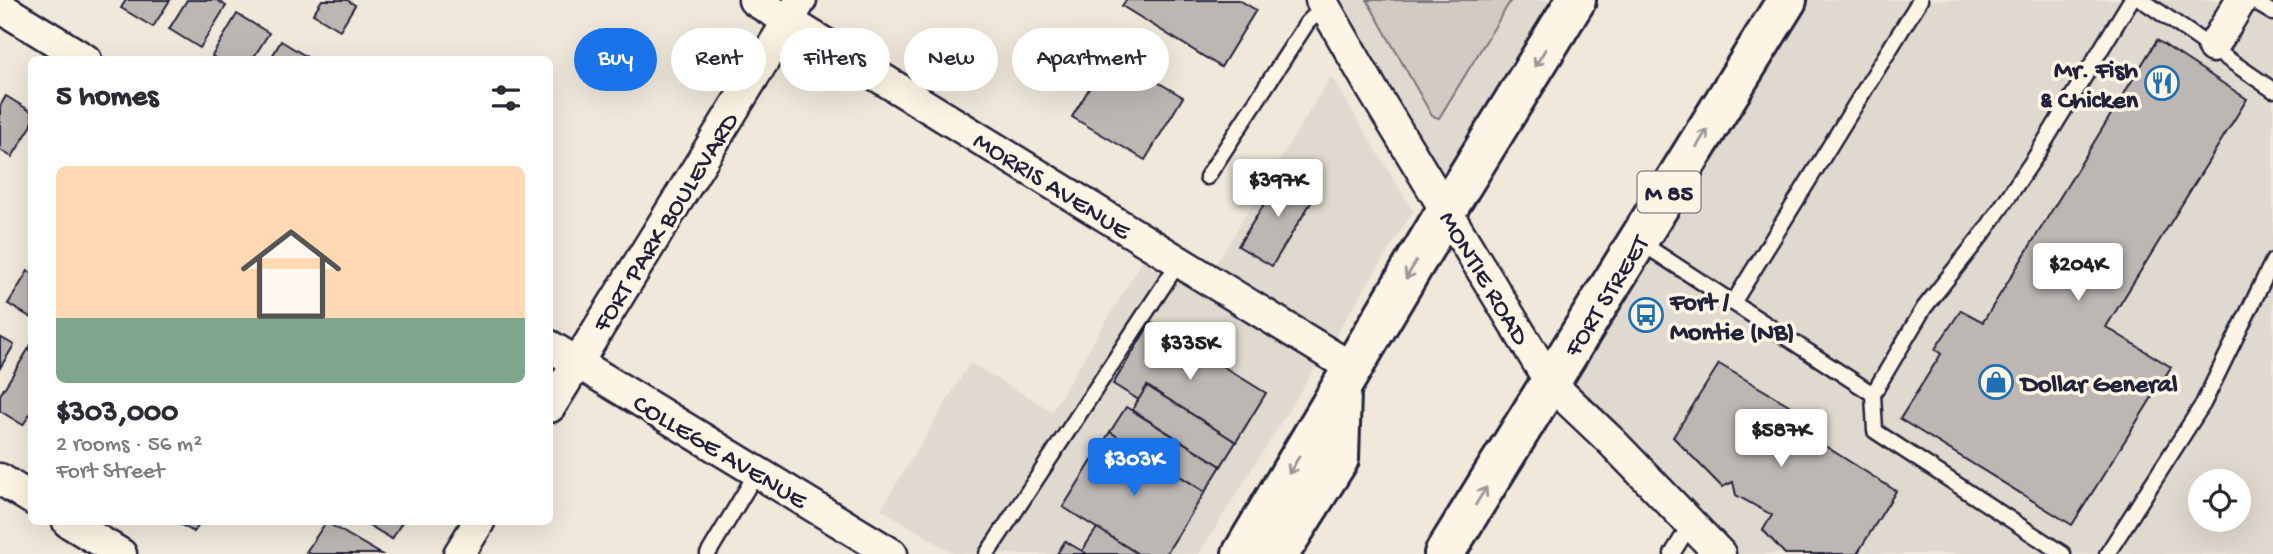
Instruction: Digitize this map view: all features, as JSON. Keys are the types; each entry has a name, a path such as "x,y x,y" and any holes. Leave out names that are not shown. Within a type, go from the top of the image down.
{"main road":[{"path":"1242,554 1446,211 1576,0"},
{"name":"FORT STREET","path":"1444,554 1787,0"},
{"path":"1279,554 1339,459 1347,377"}],"street":[{"name":"MORRIS AVENUE","path":"754,0 794,10 1179,262 1347,377"},
{"path":"2213,47 2241,0"},
{"name":"MONTIE ROAD","path":"1323,3 1551,384 1611,441 1720,554"},
{"path":"0,7 80,56"},
{"name":"FORT PARK BOULEVARD","path":"553,402 794,10"},
{"name":"COLLEGE AVENUE","path":"553,348 892,554"},
{"path":"0,479 28,496"},
{"path":"73,525 121,554"},
{"path":"459,554 477,525"}],"lane":[{"path":"1733,303 1920,0"},
{"path":"2063,554 1875,430 1873,394 1924,308 1985,231 2036,156 2131,0"},
{"path":"2142,0 2273,90"},
{"path":"2251,0 2273,13"},
{"path":"1207,177 1307,23 1323,3"},
{"path":"1639,241 1873,394"},
{"path":"2107,554 2203,404 2273,261"},
{"path":"986,554 1179,262"},
{"path":"708,554 757,472"},
{"path":"1672,554 1691,523"}],"shaded area":[{"path":"1321,0 1576,0 1446,211"},
{"path":"1367,0 1511,0 1439,118 1432,116"},
{"path":"1787,0 2273,0 2273,554 1720,554 1551,384"},
{"path":"1331,76 1413,211 1199,554 955,554 881,509 970,363 1052,411 1143,260 1199,292"}],"building":[{"path":"126,0 170,0 153,27 121,8"},
{"path":"187,0 217,0 226,6 200,48 169,29"},
{"path":"322,0 347,0 355,5 340,30 313,14"},
{"path":"1126,0 1239,0 1256,10 1221,67 1169,35 1169,28 1158,28 1122,6"},
{"path":"237,14 269,33 255,56 212,56"},
{"path":"2157,40 2247,99 2106,327 2171,367 2072,525 1900,419 1941,354 1935,349 1961,310 1983,322"},
{"path":"281,41 305,56 272,56"},
{"path":"1169,89 1183,97 1145,160 1072,117 1088,91 1169,91"},
{"path":"6,96 28,110 28,131 12,157 0,150 0,106"},
{"path":"1285,171 1318,191 1272,266 1238,246"},
{"path":"28,271 28,316 8,304"},
{"path":"1151,322 1266,393 1236,442 1147,386 1139,400 1113,384"},
{"path":"0,337 14,345 0,368"},
{"path":"28,350 28,417 23,425 0,411 0,395"},
{"path":"1719,364 1789,405 1781,418 1896,491 1857,554 1785,554 1763,530 1772,515 1736,495 1733,482 1722,487 1673,437"},
{"path":"1147,386 1236,442 1221,466 1132,410"},
{"path":"1126,407 1221,466 1205,492 1110,432"},
{"path":"1110,432 1205,492 1166,554 1138,554 1063,507"},
{"path":"181,525 199,525 194,532"},
{"path":"324,525 331,525 381,554 310,554 306,552"},
{"path":"369,525 400,525 392,539"},
{"path":"1097,528 1138,554 1087,554 1082,551"},
{"path":"1065,541 1082,551 1087,554 1057,554"}],"place":[{"name":"Mr. Fish & Chicken","path":"2162,83"},
{"name":"Fort / Montie (NB)","path":"1646,315"},
{"name":"Dollar General","path":"1996,382"}]}
